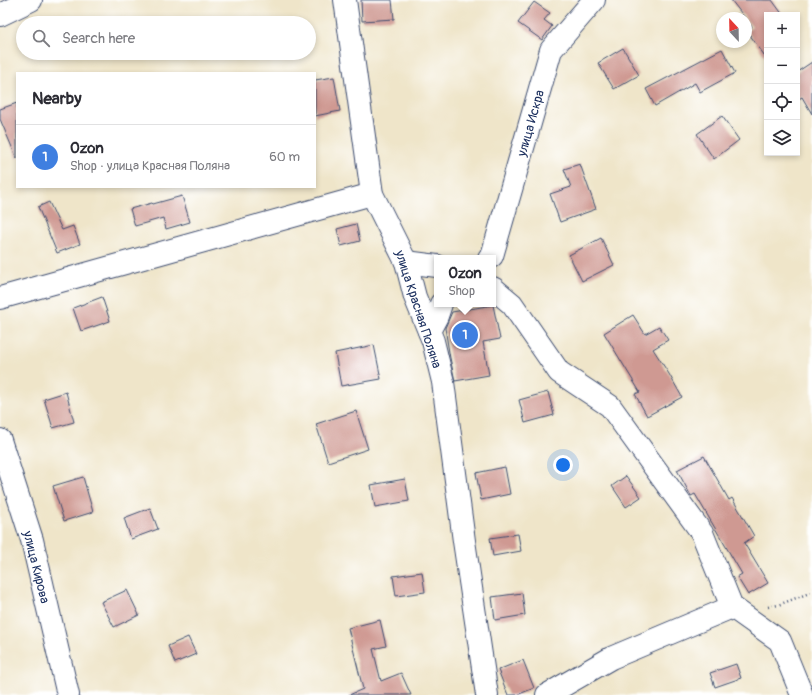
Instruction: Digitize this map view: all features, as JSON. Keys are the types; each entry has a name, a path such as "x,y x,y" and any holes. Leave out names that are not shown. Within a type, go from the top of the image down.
{"street":[{"path":"0,15 31,0"},
{"name":"улица Красная Поляна","path":"345,0 372,194 406,262 415,297 433,341 443,382 463,533 487,695"},
{"name":"улица Искра","path":"492,255 551,50 594,0"},
{"path":"0,298 372,194"},
{"path":"406,262 434,266"},
{"path":"496,291 512,304 559,372 610,406 702,534 736,611 780,641 802,695"},
{"path":"428,331 440,307"},
{"name":"улица Кирова","path":"0,440 32,540 68,695"},
{"path":"547,695 611,658 736,611"}],"path":[{"path":"736,611 778,605 812,592"}],"building":[{"path":"361,0 392,0 394,19 362,21"},
{"path":"731,0 772,0 781,12 764,12 764,55 752,38 752,12 740,12"},
{"path":"534,2 550,13 544,20 552,26 542,40 518,23"},
{"path":"623,48 639,75 614,89 598,63"},
{"path":"722,49 735,73 700,92 695,83 655,106 646,89"},
{"path":"812,62 812,114 802,97 800,98 800,70"},
{"path":"334,77 340,111 316,116 316,80"},
{"path":"16,103 16,157 0,119 0,109"},
{"path":"722,116 739,140 714,159 697,134"},
{"path":"580,164 596,209 560,222 550,194 571,187 564,169"},
{"path":"182,196 190,222 166,229 163,218 135,226 130,209"},
{"path":"49,202 62,230 73,226 80,244 57,253 38,207"},
{"path":"356,224 360,241 341,246 337,229"},
{"path":"601,238 614,265 582,281 569,255"},
{"path":"102,297 110,321 81,331 73,308"},
{"path":"481,307 493,307 500,339 483,342 489,375 455,381 445,328 452,312"},
{"path":"633,315 645,334 659,326 668,340 653,349 682,397 647,416 635,394 640,392 604,333"},
{"path":"374,345 381,379 341,386 335,353"},
{"path":"66,392 74,422 53,428 44,399"},
{"path":"548,392 554,415 525,423 519,400"},
{"path":"356,411 368,449 328,462 316,424"},
{"path":"704,456 729,500 732,498 754,536 744,543 768,583 748,595 737,577 742,574 695,494 691,496 677,470"},
{"path":"505,467 510,494 481,500 476,473"},
{"path":"626,476 641,497 626,507 612,486"},
{"path":"83,477 93,512 64,521 53,486"},
{"path":"405,479 409,501 375,507 371,485"},
{"path":"150,508 158,529 131,539 124,518"},
{"path":"518,534 521,551 493,556 490,538"},
{"path":"422,572 425,592 396,596 393,576"},
{"path":"127,590 139,615 114,627 101,602"},
{"path":"522,593 525,615 495,620 492,597"},
{"path":"380,620 386,646 373,649 381,681 401,673 411,695 349,695 363,689 348,628"},
{"path":"188,637 196,654 175,663 168,646"},
{"path":"523,660 534,688 517,695 508,695 498,670"},
{"path":"736,664 741,678 715,687 710,673"}],"place":[{"name":"Ozon","path":"465,335"}]}
